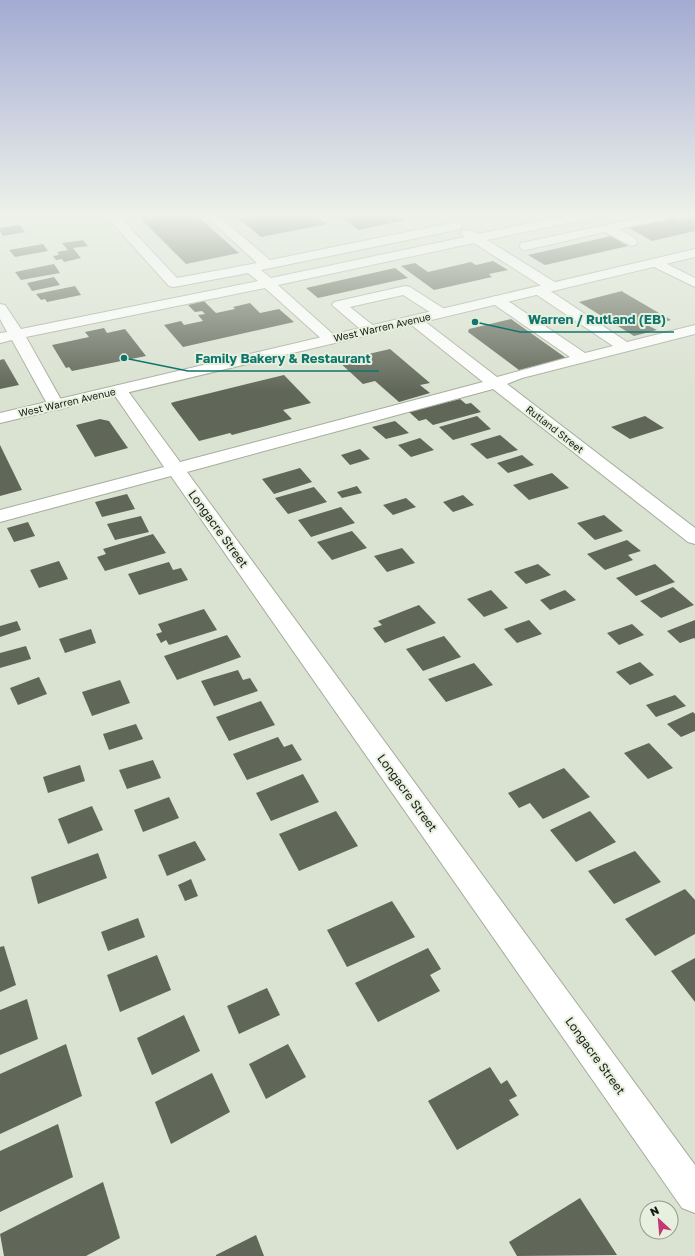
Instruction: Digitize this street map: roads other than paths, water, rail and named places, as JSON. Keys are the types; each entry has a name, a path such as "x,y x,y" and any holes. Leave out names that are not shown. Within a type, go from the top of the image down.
{"street":[{"path":"166,274 174,283 222,274"},
{"path":"258,274 330,339"},
{"path":"0,338 312,274"},
{"path":"524,274 625,347"},
{"name":"West Warren Avenue","path":"0,418 609,274"},
{"path":"678,274 695,283"},
{"path":"370,330 339,305 405,290 441,313"},
{"path":"497,300 582,358"},
{"path":"0,308 18,334 42,382 56,405"},
{"name":"Rutland Street","path":"414,320 695,538"},
{"path":"0,516 481,388 516,375 695,329"},
{"name":"Longacre Street","path":"119,390 695,1195"}],"place":[{"name":"Warren / Rutland (EB)","path":"475,322"},
{"name":"Family Bakery & Restaurant","path":"124,358"}]}
